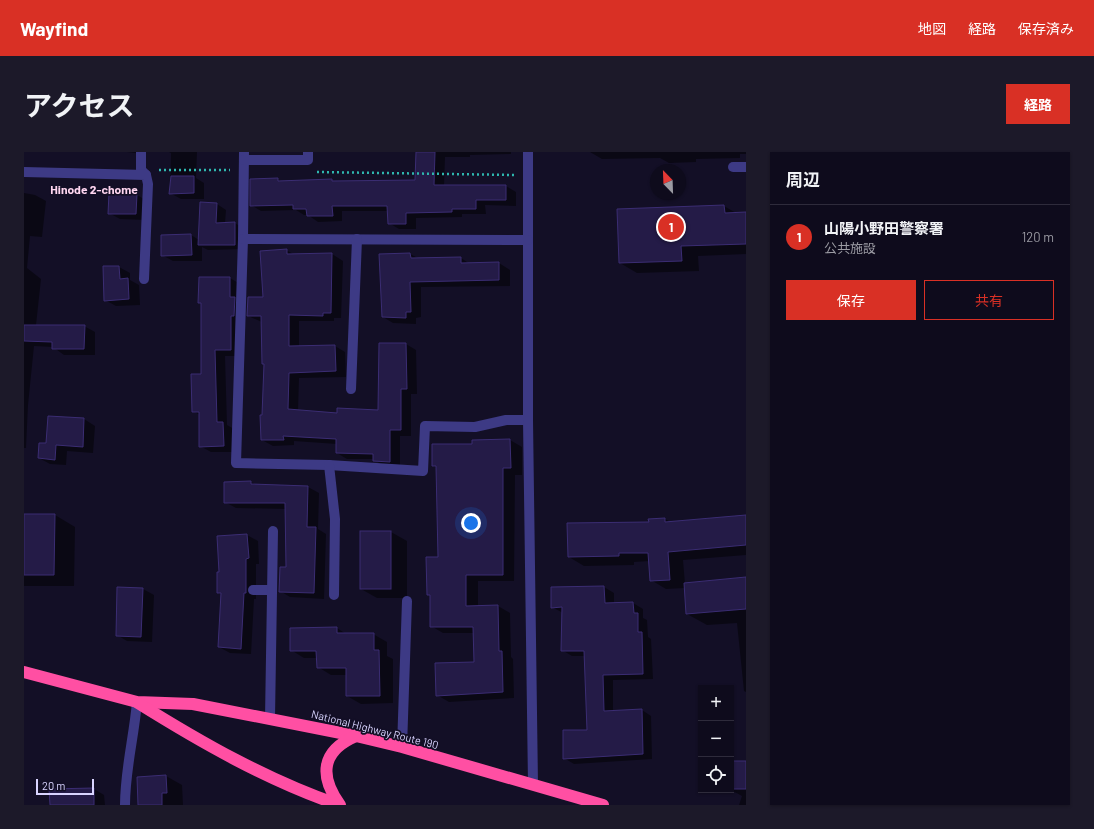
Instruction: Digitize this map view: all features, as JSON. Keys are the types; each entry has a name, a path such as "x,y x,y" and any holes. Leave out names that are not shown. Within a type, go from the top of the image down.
{"highway":[{"name":"National Highway Route 190","path":"24,672 137,702 193,704 356,736 402,747 602,805"},
{"name":"National Highway Route 190","path":"137,702 198,741 298,791 339,805"},
{"path":"339,805 331,793 327,781 327,762 331,753 338,746 356,736"}],"street":[{"path":"141,152 144,172 148,184 144,279"},
{"path":"308,152 308,160 244,161 236,463 329,465 423,471 425,426 475,427 506,420 528,420"},
{"path":"528,152 528,420 533,785"},
{"path":"733,167 746,167"},
{"path":"24,172 144,172"},
{"path":"243,239 528,240"},
{"path":"351,390 357,240"},
{"path":"329,465 335,519 334,595"},
{"path":"270,718 273,531"},
{"path":"253,590 272,590"},
{"path":"402,747 406,601"},
{"path":"125,805 125,778 134,737 137,702"}],"path":[{"path":"144,172 244,161"},
{"path":"315,172 528,176"}],"building":[{"path":"416,152 435,152 434,185 506,185 506,200 476,200 476,209 452,209 452,212 406,213 406,224 388,224 387,206 332,206 333,216 307,216 306,209 293,209 293,205 250,206 250,179 278,178 278,181 332,179 332,181 415,180"},
{"path":"171,176 194,176 194,193 169,194"},
{"path":"109,193 137,194 136,214 108,214"},
{"path":"200,202 217,203 216,223 235,222 235,245 198,245"},
{"path":"724,205 725,213 746,212 746,244 681,246 682,261 619,263 617,209"},
{"path":"191,234 192,255 161,256 161,235"},
{"path":"287,249 287,254 332,253 331,313 323,313 323,316 289,315 289,346 335,345 336,371 289,373 288,409 337,413 337,408 378,410 379,343 406,343 407,389 401,389 401,430 390,430 390,462 373,461 373,454 336,453 336,439 283,436 284,440 261,440 260,415 262,415 264,364 262,364 261,316 247,316 248,297 263,297 260,251"},
{"path":"410,253 411,258 461,257 461,263 499,262 499,280 410,282 411,312 406,312 406,318 382,317 379,254"},
{"path":"103,266 119,266 120,279 128,278 129,299 104,301"},
{"path":"199,277 230,277 230,297 235,297 234,316 231,316 231,350 215,350 217,422 223,422 224,446 199,447 199,412 192,412 191,374 201,374 201,303 198,303"},
{"path":"24,325 85,325 84,349 52,349 52,342 24,341"},
{"path":"48,416 84,418 83,447 56,445 55,460 38,458 39,443 46,443"},
{"path":"510,439 511,468 503,468 503,575 466,575 466,606 498,605 499,651 502,651 503,692 436,696 435,663 474,662 473,627 430,627 430,595 427,595 426,557 438,557 436,466 432,466 432,444 472,444 472,440"},
{"path":"251,481 251,484 308,486 307,527 316,527 314,593 279,592 280,567 286,567 285,503 224,503 224,482"},
{"path":"24,514 55,514 54,575 24,575"},
{"path":"746,515 746,545 668,552 670,580 650,581 648,553 619,553 619,556 568,557 567,523 649,522 648,519 665,518 665,522"},
{"path":"360,531 391,531 391,589 360,589"},
{"path":"247,534 249,558 246,559 246,593 244,593 241,649 218,647 221,593 217,593 217,572 219,572 217,536"},
{"path":"746,577 746,609 686,614 684,583"},
{"path":"604,586 605,603 633,602 634,613 638,613 638,632 642,632 643,674 603,675 604,711 642,709 643,754 563,759 563,730 587,730 584,651 561,651 562,607 551,608 551,587"},
{"path":"117,587 143,588 141,637 116,636"},
{"path":"337,627 337,633 374,633 374,650 379,650 380,696 346,696 346,668 317,668 316,651 290,651 290,628"},
{"path":"734,761 746,761 746,789 734,789"},
{"path":"166,775 167,793 162,793 162,805 138,805 137,777"},
{"path":"94,788 94,805 50,805 49,789"}],"place":[{"name":"山陽小野田警察署","path":"671,227"}],"district":[{"name":"Hinode 2-chome","path":"94,189"}]}
